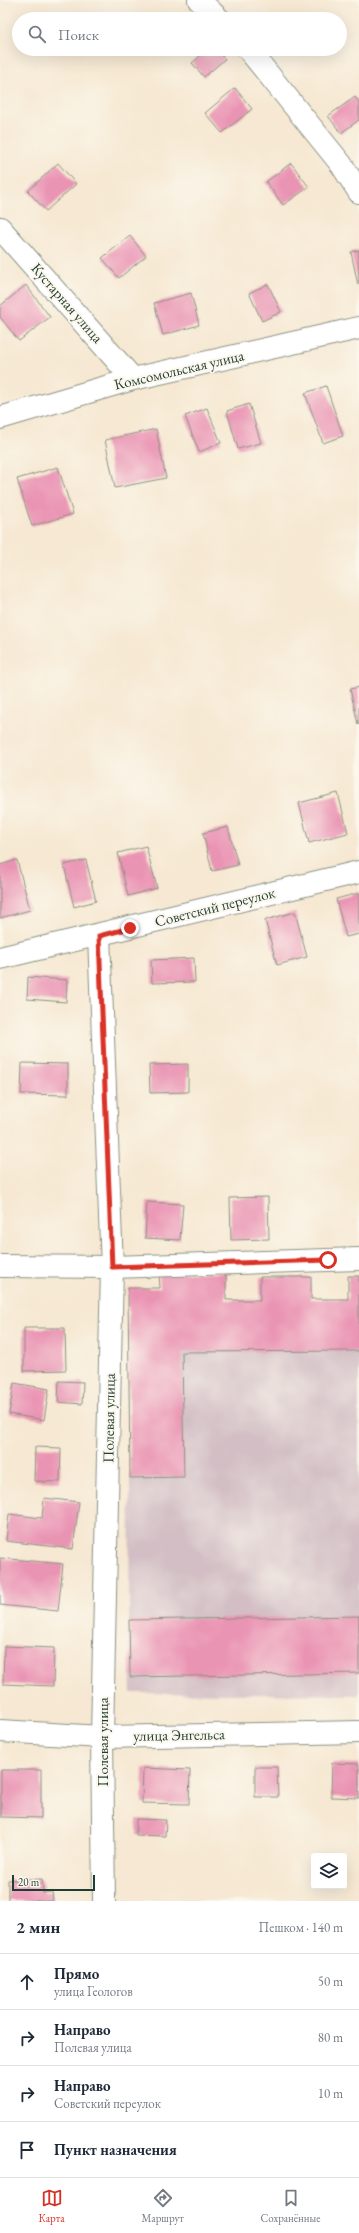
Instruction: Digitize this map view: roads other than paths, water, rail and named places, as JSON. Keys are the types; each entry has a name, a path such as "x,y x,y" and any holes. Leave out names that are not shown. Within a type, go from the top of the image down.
{"street":[{"path":"200,0 212,12"},
{"path":"254,56 341,164 359,192"},
{"name":"Кустарная улица","path":"0,228 133,379"},
{"name":"Комсомольская улица","path":"0,418 133,379 359,328"},
{"name":"Советский переулок","path":"0,958 99,936 359,872"},
{"name":"Полевая улица","path":"99,936 112,1267 102,1737 104,1901"},
{"path":"0,1266 112,1267 359,1258"},
{"name":"улица Энгельса","path":"0,1731 102,1737 359,1732"}]}
